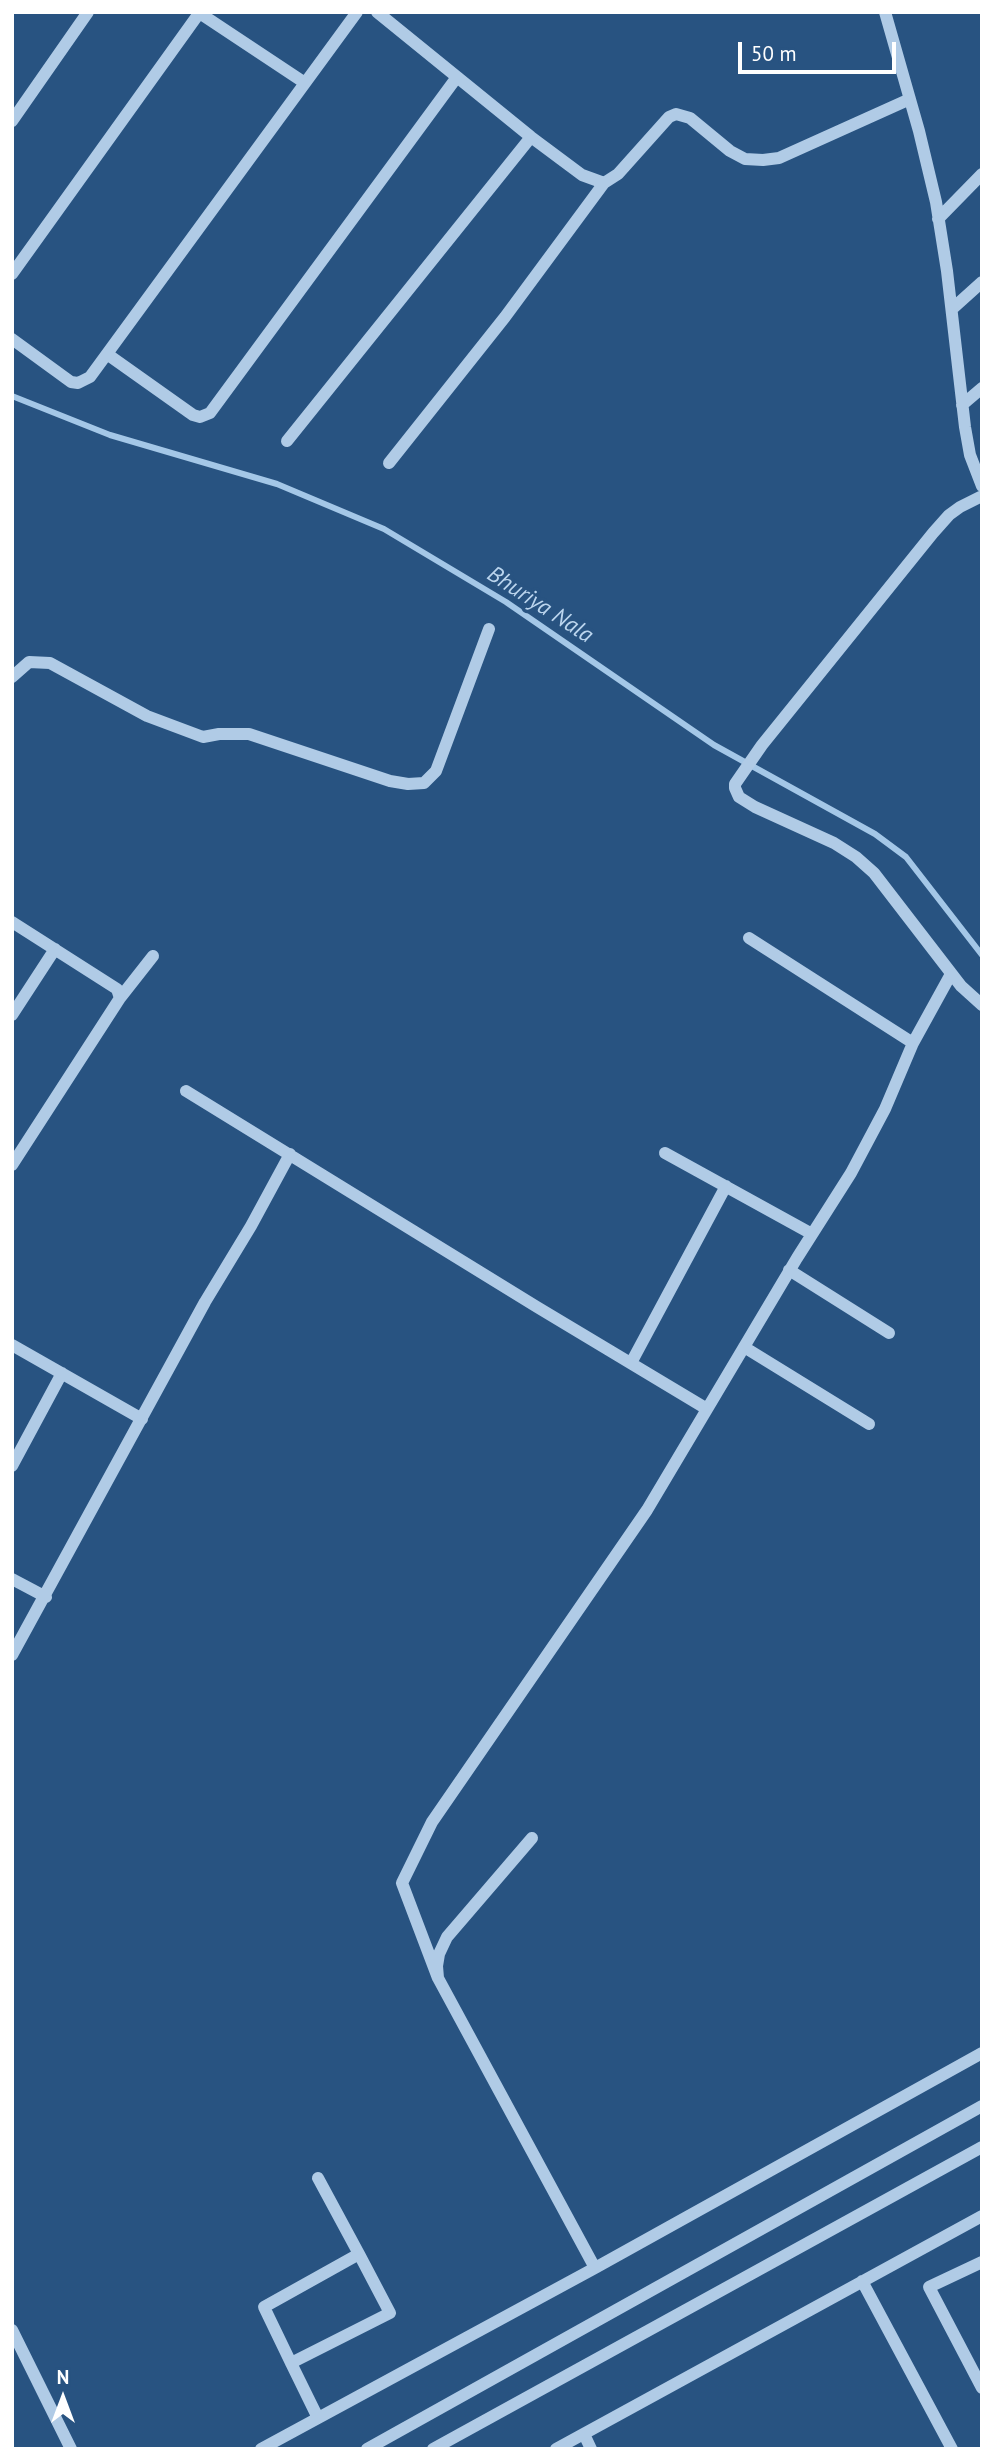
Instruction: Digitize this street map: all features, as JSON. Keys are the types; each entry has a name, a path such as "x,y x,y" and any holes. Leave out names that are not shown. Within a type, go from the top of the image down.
{"street":[{"path":"12,121 89,12"},
{"path":"12,339 71,382 78,383 90,377 356,12"},
{"path":"377,12 531,137 582,175 604,183"},
{"path":"885,12 910,99 938,219 970,455 982,486"},
{"path":"12,274 199,13 305,83"},
{"path":"107,354 192,415 200,417 210,413 457,77"},
{"path":"389,463 513,307 604,183 618,174 669,117 676,114 691,118 730,151 745,159 762,160 779,158 910,99"},
{"path":"287,441 531,137"},
{"path":"938,219 982,174"},
{"path":"952,309 982,282"},
{"path":"962,405 982,388"},
{"path":"982,496 960,507 933,533 762,745 735,784 736,793 755,807 834,843 874,873 951,974 982,1005"},
{"path":"12,677 29,662 50,663 147,716 203,737 249,734 390,781 424,783 436,771 489,629"},
{"path":"12,922 117,989 120,998"},
{"path":"749,938 913,1043"},
{"path":"12,1015 55,949"},
{"path":"12,1165 120,998 153,956"},
{"path":"595,2268 438,1978 402,1883 432,1822 647,1510 789,1270 851,1173 913,1043 951,974"},
{"path":"186,1091 707,1409"},
{"path":"665,1153 812,1234"},
{"path":"12,1655 205,1301 251,1226 290,1154"},
{"path":"631,1363 726,1186"},
{"path":"789,1270 889,1333"},
{"path":"12,1345 142,1419"},
{"path":"744,1347 869,1424"},
{"path":"12,1466 62,1373"},
{"path":"12,1579 46,1597"},
{"path":"438,1978 439,1954 447,1937 532,1838"},
{"path":"261,2449 595,2268 982,2053"},
{"path":"367,2449 982,2106"},
{"path":"433,2449 982,2147"},
{"path":"291,2364 390,2313 318,2178"},
{"path":"556,2449 982,2216"},
{"path":"318,2418 264,2307 359,2254"},
{"path":"982,2262 929,2287 982,2388"},
{"path":"862,2281 952,2449"},
{"path":"12,2330 71,2449"},
{"path":"584,2434 591,2449"}],"waterway":[{"name":"Bhuriya Nala","path":"12,396 110,435 277,484 384,529 506,602 714,745 875,834 906,857 982,955"}]}
